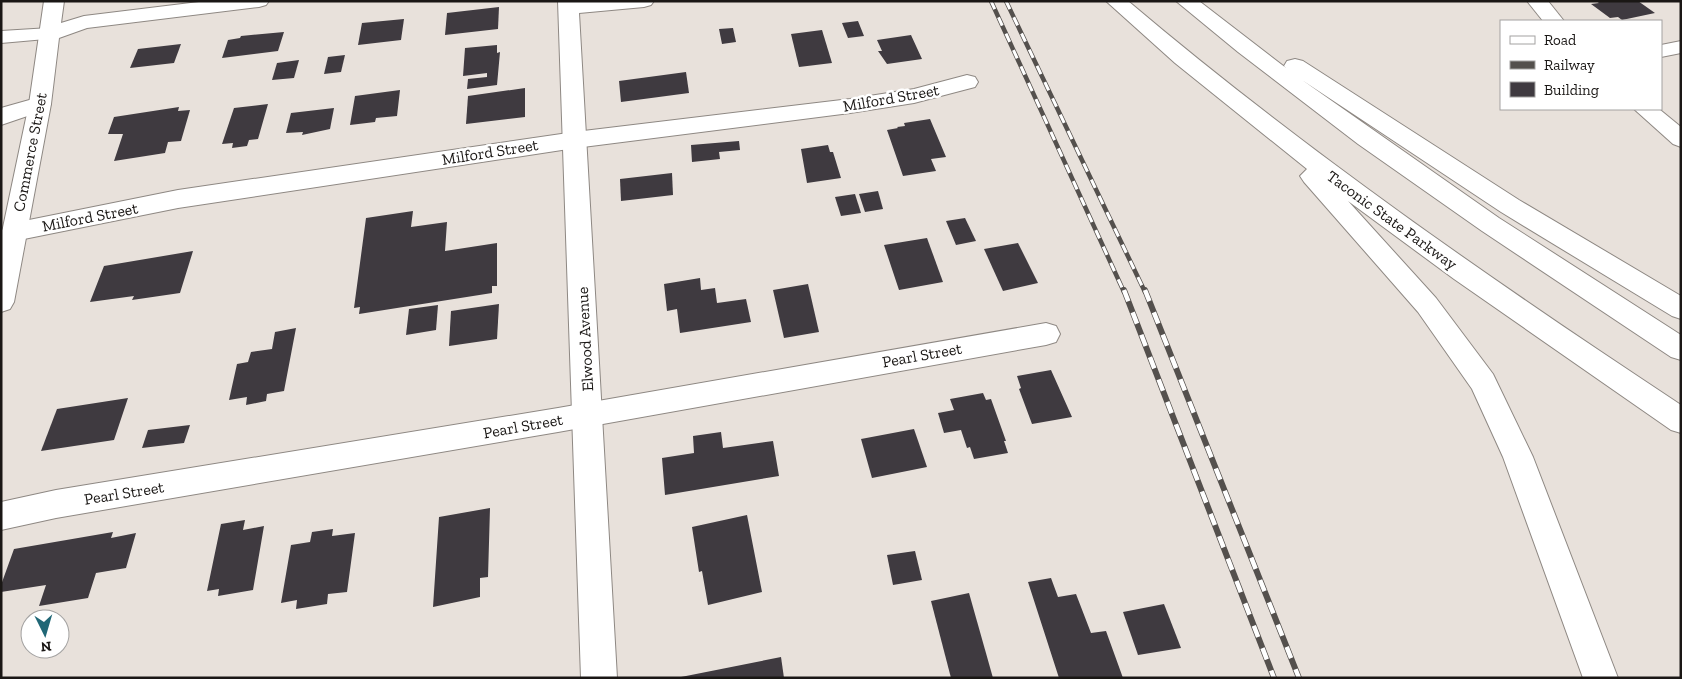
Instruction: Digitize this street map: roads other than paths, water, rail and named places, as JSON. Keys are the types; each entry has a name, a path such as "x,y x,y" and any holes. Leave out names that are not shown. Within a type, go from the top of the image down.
{"main road":[{"name":"Commerce Street","path":"1,302 40,104 54,1"},
{"path":"1,37 50,34 84,22 259,1"},
{"path":"568,5 644,1"},
{"name":"Taconic State Parkway","path":"1116,1 1205,78 1269,128 1462,270 1681,421"},
{"path":"1186,1 1269,68 1394,160 1520,245 1681,349"},
{"path":"1197,1 1479,186 1681,309"},
{"path":"1537,1 1553,20"},
{"name":"Elwood Avenue","path":"568,5 589,414 599,678"},
{"path":"1662,51 1681,47"},
{"name":"Milford Street","path":"14,232 178,199 575,140 747,117 850,106 914,96 968,82"},
{"path":"1,118 10,113 40,104"},
{"path":"1646,110 1681,139"},
{"path":"1269,128 1428,305 1483,382 1518,457 1601,678"},
{"name":"Pearl Street","path":"1,516 56,504 589,414 1046,334"}],"railway":[{"path":"991,1 1124,292"},
{"path":"1006,1 1145,292"},
{"path":"1124,290 1274,678"},
{"path":"1145,290 1299,678"}]}
